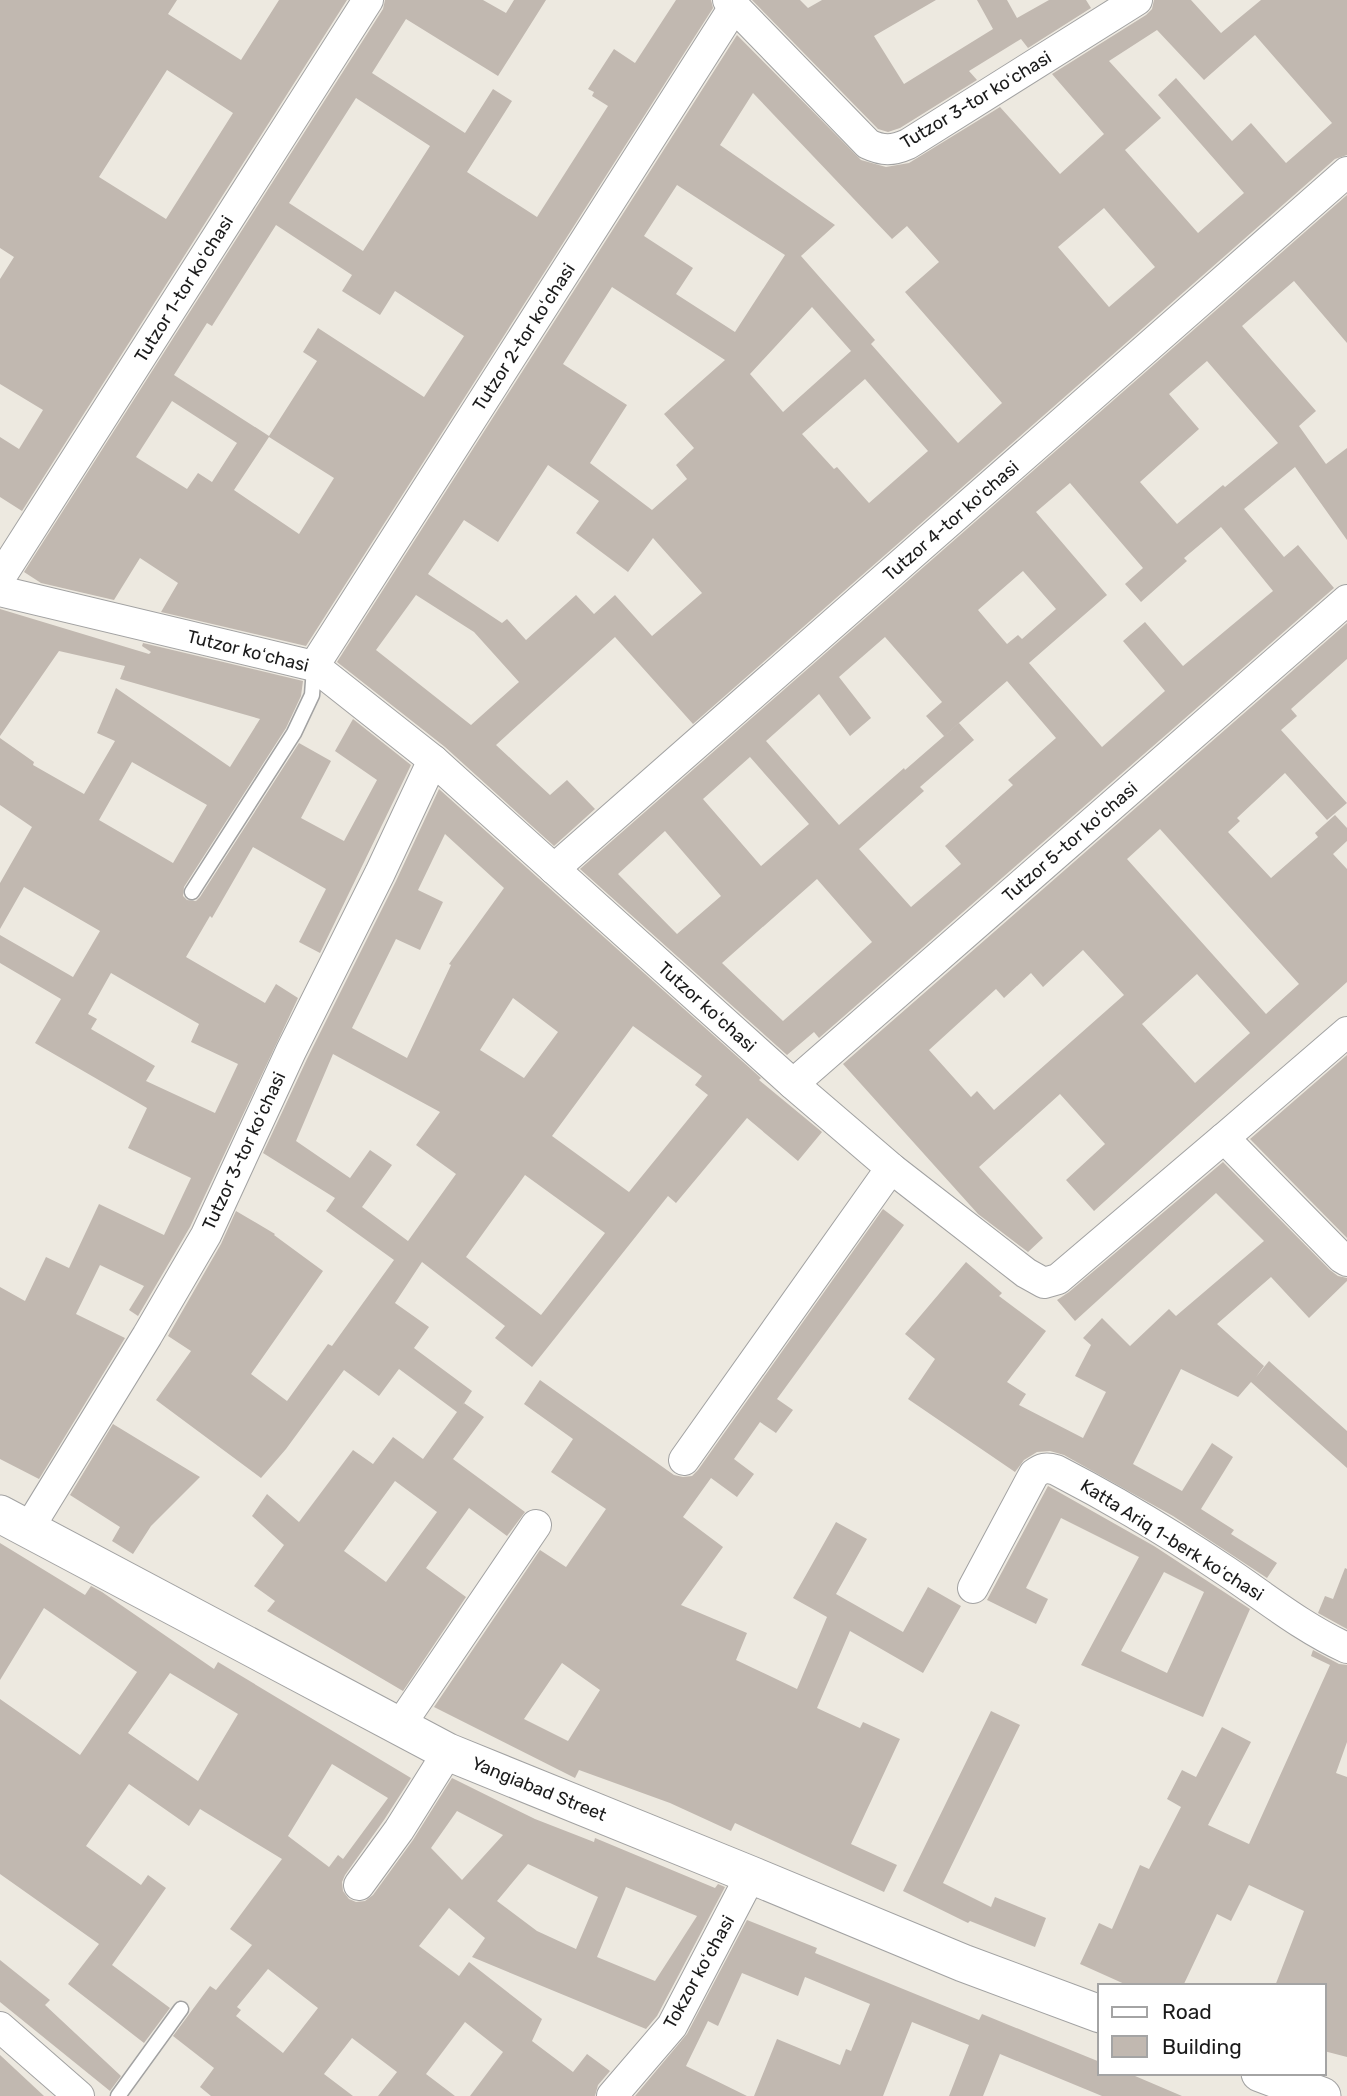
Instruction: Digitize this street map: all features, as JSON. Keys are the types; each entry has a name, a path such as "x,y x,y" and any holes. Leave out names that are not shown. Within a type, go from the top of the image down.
{"street":[{"name":"Tutzor 1-tor koʻchasi","path":"0,578 368,0"},
{"name":"Tutzor 3-tor koʻchasi","path":"731,3 868,144 889,150 908,144 1137,0"},
{"name":"Tutzor 2-tor koʻchasi","path":"314,666 731,3"},
{"name":"Tutzor 4-tor koʻchasi","path":"554,869 1347,172"},
{"name":"Tutzor koʻchasi","path":"0,591 314,666 433,760 793,1084 891,1168 1026,1273 1044,1283 1058,1279 1224,1138"},
{"name":"Tutzor 5-tor koʻchasi","path":"793,1084 1347,600"},
{"name":"Tutzor 3-tor koʻchasi","path":"15,1521 140,1348 205,1235 433,760"},
{"path":"1347,1031 1224,1138 1347,1261"},
{"path":"684,1460 891,1168"},
{"name":"Katta Ariq 1-berk koʻchasi","path":"973,1588 1034,1474 1042,1468 1056,1469 1106,1496 1224,1570 1319,1635 1347,1648"},
{"name":"Yangiabad Street","path":"15,1521 448,1752 963,1964 1098,2013"},
{"path":"399,1727 536,1525"},
{"path":"359,1885 399,1830 448,1752"},
{"name":"Tokzor koʻchasi","path":"612,2096 672,2026 751,1875"},
{"path":"0,2026 79,2096"},
{"path":"1266,2075 1322,2096"}],"lane":[{"path":"192,892 294,733 312,695 314,666"},
{"path":"118,2096 181,2009"}],"building":[{"path":"0,0 177,0 168,14 241,60 279,0 347,0 22,511 0,497 0,437 19,449 43,410 0,384 0,279 14,257 0,248","holes":["167,70 233,113 166,219 99,177"]},
{"path":"385,0 483,0 506,13 514,0 546,0 498,76 406,19 372,73 465,133 493,89 512,101 467,172 537,217 608,106 592,96 594,92 588,89 614,49 635,63 676,0 711,0 713,8 306,646 161,612 178,583 140,558 114,600 41,583 24,572 383,9","holes":["356,98 430,146 363,251 289,203","276,225 352,275 342,291 380,315 395,291 464,336 424,397 318,328 303,352 317,361 269,436 174,375 207,323 212,326","172,401 237,443 212,482 198,473 187,489 136,457","269,437 334,478 299,534 234,490"]},
{"path":"752,0 800,0 808,8 822,0 936,0 874,36 904,84 993,29 977,0 1007,0 1017,18 1049,0 1086,0 1091,8 1028,48 1021,39 969,71 977,80 900,128 888,132 878,129"},
{"path":"1154,0 1191,0 1221,33 1261,0 1347,0 1347,155 1335,159 693,724 615,637 496,745 550,795 567,780 595,809 554,846 445,747 337,662 737,35 861,160 886,167 909,163 1000,107 1060,174 1104,134 1052,74 1152,9","holes":["1157,30 1204,80 1255,35 1332,123 1286,163 1251,123 1232,141 1176,78 1158,95 1244,193 1198,233 1125,150 1161,118 1109,61","753,93 892,239 907,226 939,262 905,292 1002,403 958,443 871,344 875,340 801,256 835,225 720,145","677,185 785,255 735,332 676,294 693,268 644,236","1104,208 1155,267 1109,307 1058,247","612,287 725,360 664,414 694,448 676,465 687,479 652,510 590,463 627,405 563,364","812,307 851,351 783,412 750,374","865,379 928,451 869,503 837,467 834,469 802,434","548,465 599,501 576,533 628,572 653,538 702,593 652,636 615,595 594,614 576,595 526,640 507,619 502,623 428,574 464,520 498,542","416,595 474,632 519,682 471,725 376,650"]},
{"path":"1347,195 1347,343 1294,281 1242,326 1316,411 1299,426 1326,464 1347,448 1347,540 1295,467 1244,509 1284,557 1298,545 1334,588 819,1038 814,1032 787,1055 580,869","holes":["1207,361 1278,443 1177,524 1140,482 1199,429 1169,394","1070,483 1143,568 1125,584 1141,602 1187,561 1184,558 1221,527 1273,591 1183,666 1145,622 1123,641 1165,691 1102,747 1029,663 1107,595 1036,512","1023,571 1056,609 1022,639 1018,635 1007,644 978,610","885,637 942,702 926,716 944,736 1007,681 1056,738 1008,780 1013,785 945,846 961,864 911,907 859,849 924,791 920,787 974,740 959,723 905,770 904,768 839,825 766,741 819,694 850,736 871,718 839,677","750,757 809,824 761,866 703,799","665,831 721,896 677,934 618,874","817,879 872,942 783,1021 722,963"]},
{"path":"0,609 149,654 151,652 142,646 143,643 303,681 301,696 286,728 184,887 183,896 187,900 196,901 299,743 331,761 301,818 344,841 377,780 335,751 353,719 411,765 320,953 299,942 326,889 253,847 186,957 265,1003 276,984 298,998 190,1227 138,1316 129,1310 144,1286 100,1265 76,1314 125,1338 39,1479 0,1459 0,1287 25,1301 46,1257 69,1268 99,1204 164,1235 191,1178 128,1148 147,1108 35,1043 61,999 0,963 0,935 73,977 100,931 24,887 0,929 0,883 32,827 0,805 0,738 34,762 33,765 84,794 115,741 97,733 116,688 230,767 260,719 120,679 125,666 59,651 0,736","holes":["132,762 207,805 173,863 99,820","111,973 199,1024 191,1042 238,1064 215,1113 146,1081 155,1066 91,1029 97,1019 88,1014"]},
{"path":"1347,623 1347,659 1291,709 1297,716 1281,730 1347,803 1327,820 1285,773 1237,818 1240,821 1228,832 1271,878 1318,837 1315,833 1335,815 1347,828 1347,841 1333,854 1347,869 1347,982 1094,1211 1066,1180 1105,1144 1060,1094 979,1167 1043,1238 1028,1252 978,1214 843,1064","holes":["1160,829 1299,984 1266,1014 1127,859","1083,950 1124,995 994,1110 977,1091 971,1097 929,1050 996,989 1004,998 1031,973 1043,987","1197,974 1250,1033 1195,1083 1142,1024"]},
{"path":"439,789 761,1078 759,1080 822,1132 798,1161 747,1118 676,1203 668,1196 532,1367 495,1338 505,1326 422,1262 395,1303 429,1327 414,1348 472,1391 464,1403 484,1417 453,1459 525,1512 507,1536 469,1508 426,1568 466,1597 403,1691 267,1611 275,1601 254,1586 284,1545 252,1516 267,1494 299,1522 353,1450 373,1464 393,1437 423,1459 457,1412 399,1369 379,1396 344,1370 286,1449 261,1478 156,1400 191,1351 168,1336 221,1244 236,1211 275,1234 323,1271 251,1374 287,1401 328,1344 332,1346 394,1260 326,1211 335,1198 263,1153","holes":["445,834 504,888 449,964 451,965 407,1058 352,1028 396,939 420,950 443,902 418,890","513,998 558,1032 524,1078 480,1050","633,1026 702,1076 695,1085 708,1095 629,1192 552,1136","333,1054 440,1112 416,1145 456,1174 408,1241 362,1207 392,1165 370,1150 350,1178 296,1141","525,1175 605,1233 541,1315 466,1257","395,1481 437,1512 386,1582 344,1551"]},
{"path":"1347,1055 1347,1238 1250,1139"},
{"path":"1223,1162 1330,1270 1347,1278 1309,1318 1271,1277 1217,1324 1264,1366 1256,1377 1269,1361 1347,1431 1347,1468 1251,1382 1238,1397 1181,1369 1133,1464 1182,1491 1212,1443 1233,1457 1201,1509 1234,1530 1231,1534 1277,1563 1267,1578 1173,1516 1064,1455 1050,1451 1037,1452 1024,1460 1015,1472 908,1399 935,1359 905,1334 966,1262 1002,1293 999,1296 1046,1331 1007,1382 1026,1394 1019,1405 1083,1438 1106,1392 1075,1376 1091,1345 1083,1338 1102,1318 1130,1346 1169,1309 1176,1316 1264,1241 1216,1193 1075,1321 1057,1300"},
{"path":"883,1209 904,1225 777,1399 793,1410 776,1433 760,1422 734,1459 754,1474 737,1497 711,1478 683,1517 723,1547 681,1605 747,1633 736,1660 797,1689 827,1617 793,1598 836,1522 867,1539 836,1594 903,1632 928,1587 961,1606 923,1673 850,1631 817,1708 860,1728 863,1722 900,1739 851,1844 897,1865 884,1892 735,1823 731,1831 670,1803 579,1770 575,1778 434,1707 540,1550 566,1567 606,1509 551,1472 573,1439 524,1404 540,1380 674,1475 692,1476","holes":["562,1663 600,1690 568,1741 524,1719"]},
{"path":"113,1424 200,1477 151,1526 133,1554 112,1541 120,1527 70,1495"},
{"path":"1048,1486 1154,1546 1250,1609 1203,1717 1081,1665 1139,1557 1061,1518 1026,1588 1048,1599 1036,1624 987,1600","holes":["1164,1572 1204,1592 1167,1673 1121,1651"]},
{"path":"0,1543 85,1595 91,1586 102,1592 214,1669 218,1662 411,1778 345,1875 342,1882 343,1891 349,1899 356,1902 365,1901 373,1895 413,1840 452,1778 535,1819 594,1842 595,1838 715,1888 718,1884 725,1887 657,2016 646,2029 472,1957 485,1938 449,1908 419,1946 459,1976 469,1962 542,2019 532,2041 573,2072 587,2054 610,2071 598,2085 595,2096 470,2096 503,2052 465,2022 426,2074 455,2096 378,2096 397,2072 352,2038 324,2074 353,2096 211,2096 200,2087 214,2068 173,2036 210,1986 216,1990 252,1945 230,1929 282,1859 200,1809 189,1826 129,1784 86,1846 141,1885 148,1875 166,1888 112,1965 170,2008 144,2043 68,1984 99,1944 0,1874 0,1699 80,1755 137,1672 44,1608 0,1680","holes":["170,1673 238,1714 198,1781 128,1733","332,1764 388,1798 343,1859 338,1855 329,1867 288,1836","457,1811 503,1835 462,1880 431,1848","528,1864 598,1897 576,1949 537,1931 497,1901","626,1887 697,1916 655,1981 597,1957","268,1969 318,2008 283,2053 236,2016 241,2010 237,2007"]},
{"path":"1345,1568 1347,1629 1318,1613 1325,1596 1333,1599"},
{"path":"1313,1650 1339,1664 1347,1665 1347,1742 1336,1773 1347,1777 1347,2057 1326,2052 1326,1984 1276,1984 1304,1911 1249,1885 1231,1921 1217,1914 1184,1984 1125,1984 1080,1964 1099,1923 1112,1929 1140,1865 1149,1869 1181,1807 1167,1799 1182,1770 1196,1777 1222,1727 1251,1742 1208,1825 1249,1844 1330,1665 1311,1656"},
{"path":"991,1711 1020,1725 943,1883 991,1907 995,1897 1046,1918 1035,1947 970,1921 968,1923 903,1891"},
{"path":"747,1920 817,1948 815,1953 979,2020 982,2014 1098,2061 1098,2075 1133,2075 1182,2096 1102,2096 1000,2054 983,2096 949,2096 969,2045 912,2022 883,2096 754,2096 777,2039 840,2065 846,2049 851,2051 870,2004 805,1977 798,1996 742,1973 718,2026 708,2021 686,2066 747,2096 635,2096 687,2034"},
{"path":"0,1960 50,2000 45,2005 121,2076 110,2091 0,2002"},
{"path":"0,2055 44,2096 0,2096"}]}
